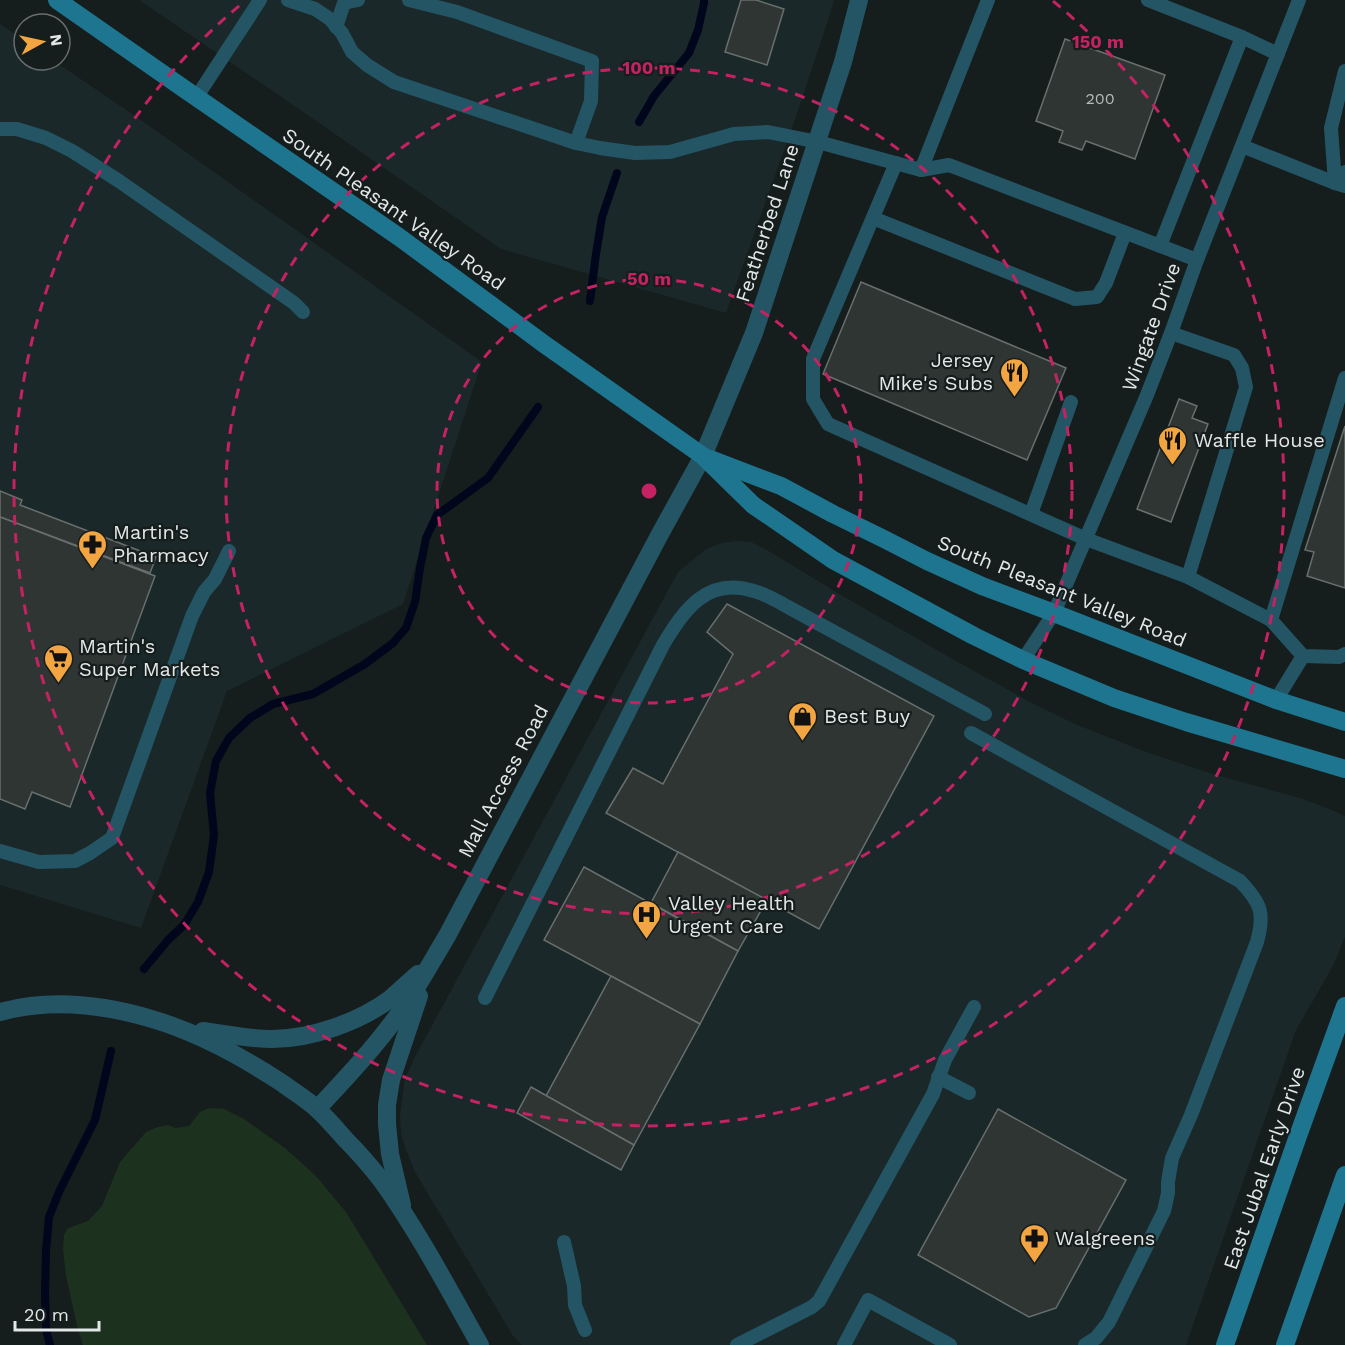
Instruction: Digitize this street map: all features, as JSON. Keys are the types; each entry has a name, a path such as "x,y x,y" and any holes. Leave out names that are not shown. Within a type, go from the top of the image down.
{"main road":[{"name":"South Pleasant Valley Road","path":"57,0 399,237 544,344 703,456 753,505 833,560 1023,660 1114,698 1345,769"},
{"name":"South Pleasant Valley Road","path":"703,456 781,486 927,561 982,586 1276,700 1345,722"},
{"name":"East Jubal Early Drive","path":"1225,1345 1345,1005"},
{"path":"1285,1345 1345,1175"}],"street":[{"name":"Featherbed Lane","path":"703,456 754,333 818,142 843,62 859,0"},
{"name":"Mall Access Road","path":"317,1109 380,1039 403,1008 430,963 703,456"},
{"path":"172,1025 242,1037 285,1039 309,1035 335,1028 363,1015 388,1000 430,963"},
{"path":"405,1215 390,1154 387,1104 391,1080 430,963"},
{"path":"0,1012 38,1004 68,1004 128,1012 172,1025 217,1044 253,1064 317,1109 368,1164 405,1215 476,1340 487,1345"}],"lane":[{"path":"196,98 260,0"},
{"path":"288,0 315,9 330,19 342,33 352,52 367,66 394,82 576,143 635,153 670,152 716,138 768,132 818,142 921,170 949,165 1197,260"},
{"path":"409,0 457,12 592,61 591,101 576,143"},
{"path":"921,170 988,0"},
{"path":"1148,0 1242,37 1278,54"},
{"name":"Wingate Drive","path":"1023,660 1054,613 1147,394 1299,0"},
{"path":"336,27 349,1"},
{"path":"1160,246 1242,37"},
{"path":"1340,185 1331,128 1345,71"},
{"path":"0,129 17,129 46,138 72,151 119,181 294,303 303,312"},
{"path":"1242,146 1340,185"},
{"path":"896,163 813,359 813,399 828,423 1086,539 1188,577 1271,620 1303,656 1339,657 1345,654"},
{"path":"1340,185 1345,172"},
{"path":"873,218 1075,299 1097,297 1106,283 1125,233"},
{"path":"1171,333 1234,355 1242,368 1246,387 1188,577"},
{"path":"1271,620 1345,378"},
{"path":"1031,514 1071,402"},
{"path":"0,851 39,862 75,861 90,854 112,838 192,616 229,551"},
{"path":"485,998 663,645 680,618 694,603 710,592 723,588 754,591 798,612 985,714"},
{"path":"1276,700 1303,656"},
{"path":"971,733 1240,881 1249,890 1262,914 1257,942 1172,1158 1164,1211 1109,1322 1096,1338 1085,1345"},
{"path":"737,1345 812,1307 819,1301 933,1094 945,1060 974,1007"},
{"path":"939,1077 969,1093"},
{"path":"564,1242 574,1286 575,1305 585,1330"},
{"path":"844,1345 868,1300 950,1345"}],"shaded area":[{"path":"139,0 834,0 798,111 726,313 501,249"},
{"path":"0,24 12,32 12,72 71,72 482,362 403,604 227,691 141,928 0,885"},
{"path":"736,541 751,542 767,550 958,662 1075,724 1146,752 1216,775 1300,798 1345,816 1345,937 1333,966 1296,1030 1186,1345 522,1345 513,1336 415,1172 401,1134 400,1115 405,1078 416,1055 678,572 706,549"}],"green space":[{"path":"209,1108 224,1109 244,1119 285,1148 316,1176 346,1212 427,1345 83,1345 66,1276 64,1235 68,1228 88,1221 102,1206 120,1162 146,1132 168,1125 176,1128 189,1126 200,1112"}],"building":[{"path":"741,0 756,0 784,9 767,65 725,52"},
{"path":"1065,39 1165,75 1135,159 1086,141 1082,150 1059,142 1063,131 1036,121"},
{"path":"861,282 1066,368 1027,460 823,374"},
{"name":"Waffle House","path":"1179,399 1197,406 1192,418 1208,424 1171,522 1137,509"},
{"path":"1345,426 1345,588 1307,576 1314,552 1305,550"},
{"path":"0,491 22,500 20,505 156,557 150,573 0,517"},
{"name":"Martin's Super Markets","path":"0,517 155,576 70,807 32,792 25,809 0,799"},
{"name":"Best Buy","path":"727,604 934,716 819,929 606,813 633,768 663,784 733,654 707,632"},
{"path":"678,852 767,900 738,951 651,903"},
{"path":"584,867 738,951 700,1024 544,940"},
{"path":"611,976 700,1024 634,1145 546,1096"},
{"path":"531,1087 634,1145 621,1170 517,1113"},
{"name":"Walgreens","path":"998,1109 1126,1180 1056,1308 1029,1317 918,1255"}],"waterway":[{"path":"639,122 654,96 689,53 698,30 704,0"},
{"path":"590,301 602,217 617,173"},
{"path":"144,969 184,925 198,902 209,872 214,835 210,793 216,761 229,738 250,718 273,704 313,694 365,664 393,643 406,628 415,602 426,538 437,515 488,478 538,407"},
{"path":"50,1345 46,1330 45,1293 49,1217 95,1120 111,1051"}],"place":[{"name":"Jersey Mike's Subs","path":"1014,398"},
{"name":"Waffle House","path":"1173,466"},
{"name":"Martin's Pharmacy","path":"92,570"},
{"name":"Martin's Super Markets","path":"58,684"},
{"name":"Best Buy","path":"803,742"},
{"name":"Valley Health Urgent Care","path":"647,940"},
{"name":"Walgreens","path":"1034,1264"}]}
